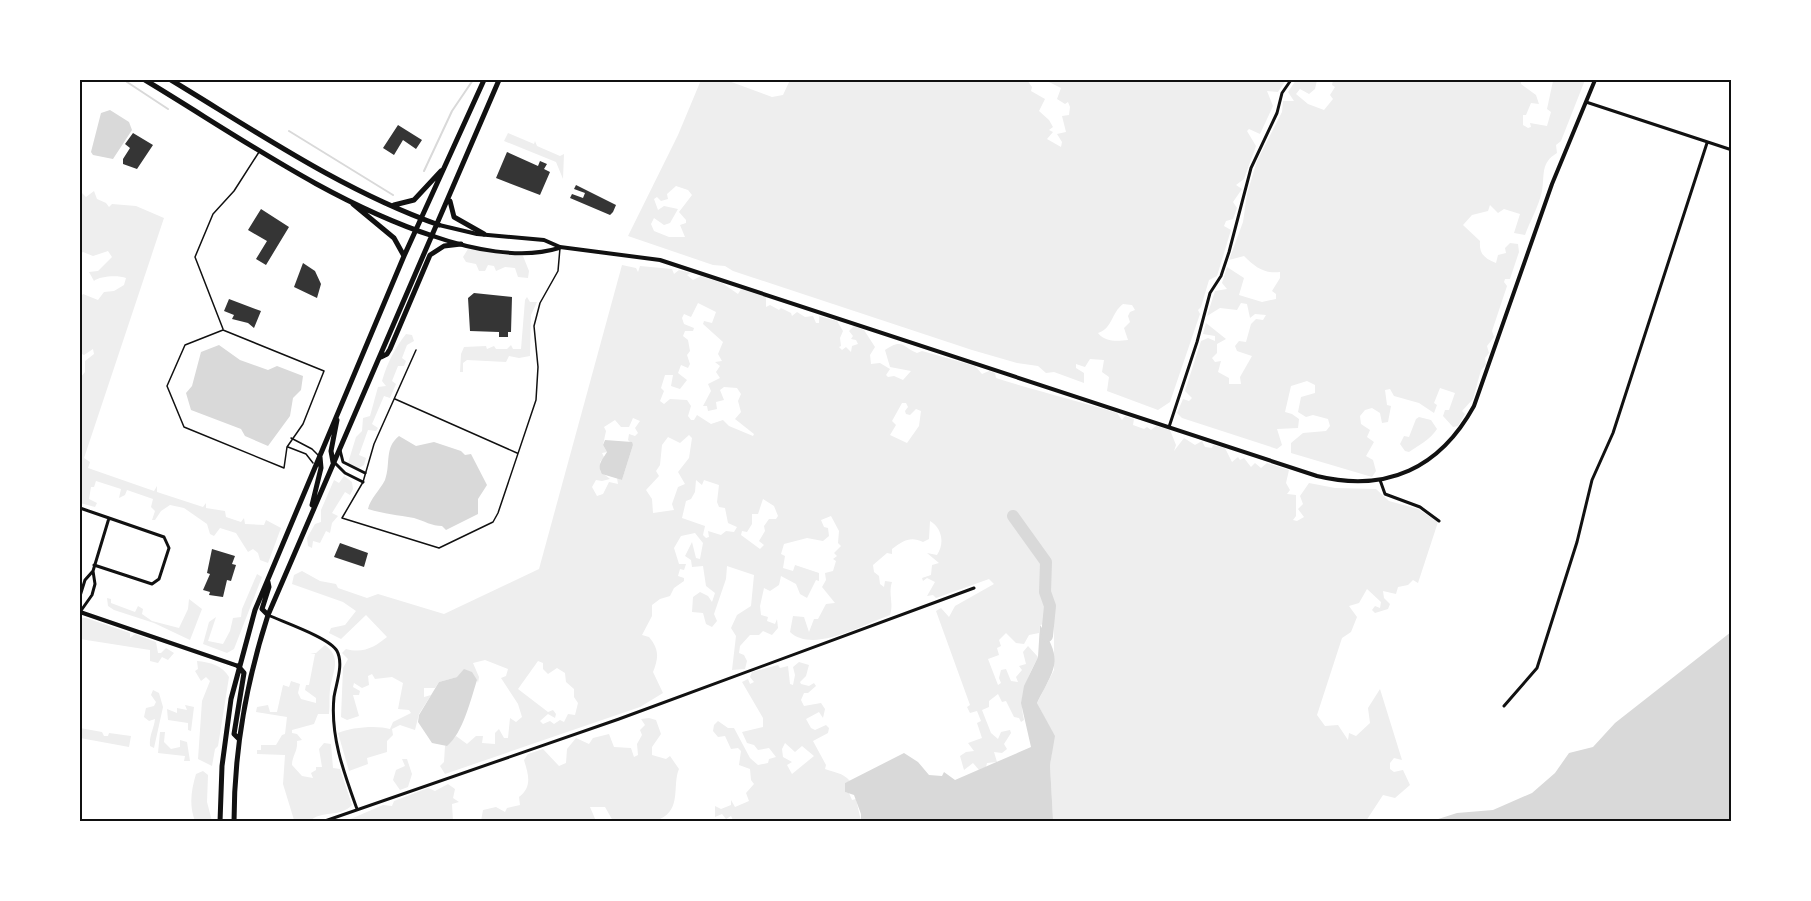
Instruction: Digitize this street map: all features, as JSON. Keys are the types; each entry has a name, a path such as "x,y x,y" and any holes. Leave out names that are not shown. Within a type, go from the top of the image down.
{"main road":[{"path":"146,80 260,150 348,200 433,236"},
{"path":"171,80 341,181 390,205 439,225"},
{"path":"220,822 225,736 238,666 267,580 404,256 484,80"},
{"path":"493,80 494,91"},
{"path":"234,822 239,739 249,679 268,615 340,446 439,225 499,80"},
{"path":"221,126 229,115"},
{"path":"260,150 268,138"},
{"path":"390,205 405,204 414,200 444,168"},
{"path":"450,197 451,212 454,218 484,234"},
{"path":"348,200 394,238 404,256"},
{"path":"381,357 387,354 430,255 444,246 461,244"},
{"path":"333,462 331,451 338,412"},
{"path":"311,513 320,476 320,457"},
{"path":"267,580 269,587 262,609 268,615"},
{"path":"238,666 244,673 234,734 239,739"}],"street":[{"path":"1169,427 1197,342 1210,293 1221,276 1229,252 1251,168 1277,113 1280,98 1291,80"},
{"path":"439,225 484,234 544,240 560,248 660,260 1317,476 1354,482 1380,480 1425,463 1447,445 1465,423 1477,400 1552,184 1595,80"},
{"path":"1586,102 1731,150"},
{"path":"1504,706 1538,668 1577,542 1587,493 1613,433 1707,142"},
{"path":"433,236 479,248 545,252 560,248"},
{"path":"340,446 344,462 365,473"},
{"path":"333,462 345,473 363,482"},
{"path":"1380,480 1385,494 1420,507 1439,521"},
{"path":"80,508 164,537 169,548 159,579 152,584 94,565"},
{"path":"109,518 94,565 95,584 92,595 80,612 238,666"},
{"path":"80,597 85,580 93,571"},
{"path":"322,822 620,719 974,588"},
{"path":"268,615 327,642 337,651 339,663 333,711 335,735 357,809"}],"lane":[{"path":"224,330 195,256 213,214 234,191 260,150"},
{"path":"416,350 374,444 363,482 342,518 439,548 493,522 536,400 539,380 534,343 535,315 558,271 560,248"},
{"path":"224,330 324,371 303,424 291,438 287,447 284,468 184,427 167,386 174,369 185,345 224,330"},
{"path":"394,399 518,453"},
{"path":"291,438 312,449 320,457"},
{"path":"287,447 306,454 316,466"}],"shaded area":[{"path":"701,80 726,80 772,97 783,95 790,80 1027,80 1032,87 1031,91 1045,99 1039,111 1053,127 1049,130 1053,132 1047,139 1061,147 1062,142 1057,134 1066,132 1062,116 1069,115 1070,107 1068,102 1065,104 1057,99 1061,88 1045,80 1286,80 1278,92 1267,91 1273,106 1260,134 1249,129 1247,131 1256,146 1244,179 1236,185 1242,189 1233,202 1237,208 1233,219 1226,221 1224,226 1231,230 1217,276 1209,280 1170,402 1158,410 1107,391 1109,377 1102,372 1104,360 1090,359 1085,367 1076,364 1076,368 1084,373 1084,383 1054,372 1046,373 1038,366 1017,363 972,350 733,271 725,266 713,265 628,236 678,135","holes":["676,186 688,190 692,195 679,212 686,220 686,223 680,225 685,237 669,237 654,231 651,224 654,218 664,225 670,223 678,209 664,206 658,210 654,199 657,197 661,201 668,199 667,194","1123,304 1132,305 1135,310 1130,312 1128,316 1130,322 1124,328 1128,340 1113,341 1101,336 1098,333 1107,328"]},
{"path":"1296,80 1317,80 1315,89 1309,94 1300,89 1296,94 1308,104 1324,110 1333,99 1330,95 1335,87 1332,85 1333,80 1521,80 1521,84 1536,95 1539,104 1531,103 1526,115 1523,115 1523,125 1528,128 1531,127 1530,123 1547,126 1551,112 1547,109 1553,81 1585,80 1561,141 1556,145 1557,153 1548,161 1544,170 1541,197 1525,235 1514,233 1520,214 1504,209 1498,213 1490,205 1488,211 1472,215 1463,225 1480,241 1481,252 1485,257 1496,263 1498,255 1506,253 1505,248 1510,243 1518,244 1519,252 1510,279 1505,279 1504,282 1507,286 1492,331 1494,337 1487,346 1489,353 1485,358 1486,365 1481,370 1473,399 1462,411 1465,414 1458,426 1453,427 1443,416 1445,410 1449,410 1455,393 1440,388 1434,403 1437,405 1434,413 1419,403 1394,396 1390,389 1385,390 1387,405 1391,406 1388,422 1382,423 1380,413 1372,408 1365,410 1360,416 1361,424 1370,430 1367,437 1374,442 1366,456 1373,460 1376,471 1372,477 1291,453 1291,443 1303,433 1326,431 1330,426 1328,419 1313,415 1306,417 1298,412 1301,397 1315,393 1315,385 1307,381 1291,386 1285,412 1299,419 1298,428 1277,429 1282,445 1277,449 1182,418 1177,413 1183,399 1189,401 1192,398 1185,391 1201,341 1208,338 1215,341 1215,336 1203,334 1206,323 1226,339 1217,344 1217,353 1212,358 1215,362 1221,361 1218,372 1229,378 1229,384 1241,384 1240,377 1252,356 1237,351 1235,346 1239,341 1246,342 1251,324 1256,319 1263,320 1266,315 1255,314 1250,318 1247,304 1241,303 1237,310 1220,308 1207,316 1215,291 1227,289 1222,283 1227,267 1244,278 1239,295 1262,302 1276,299 1276,294 1272,291 1280,278 1280,272 1260,269 1244,256 1229,260 1243,222 1247,194 1257,161 1282,112 1283,101 1294,101 1288,92"},
{"path":"110,110 129,122 132,130 113,159 93,155 91,152 101,113"},
{"path":"508,133 534,144 535,141 537,146 560,156 564,154 563,179 556,162 504,141"},
{"path":"80,191 86,197 94,191 97,199 109,207 112,204 136,206 164,218 84,458 90,462 88,468 154,491 157,486 157,492 203,507 206,503 206,508 225,511 226,517 241,522 244,518 245,524 264,525 266,520 281,528 268,563 260,560 258,553 253,549 248,552 236,533 220,528 214,536 210,534 207,524 184,508 170,505 161,511 155,520 152,520 155,511 151,507 153,499 127,490 125,495 119,498 121,489 96,481 94,487 91,487 89,499 97,503 95,507 80,503 80,386 81,377 85,372 85,361 94,354 93,349 84,355 80,353 80,298 83,294 98,300 104,292 114,291 124,285 126,278 109,276 94,281 89,272 98,271 112,257 108,251 93,256 83,252 80,254"},
{"path":"468,249 523,256 529,271 528,278 518,277 515,268 505,267 496,271 494,266 488,265 485,271 479,271 476,264 466,262 463,257"},
{"path":"622,265 636,268 638,272 640,266 672,269 674,274 679,270 691,273 687,275 693,280 701,276 722,283 738,294 741,289 766,297 766,307 770,305 779,310 781,308 791,313 792,316 797,312 805,317 813,316 816,323 819,323 819,316 837,321 843,331 839,347 842,350 846,347 851,352 852,346 858,344 856,340 851,339 853,336 849,331 854,326 864,330 875,347 870,355 871,364 880,363 890,369 886,375 888,377 894,376 903,380 911,371 890,367 885,350 899,344 917,353 922,351 975,366 982,374 989,371 995,373 996,378 1117,413 1122,420 1125,416 1134,419 1133,425 1144,429 1147,427 1151,430 1156,426 1170,430 1176,445 1174,451 1184,438 1195,445 1202,441 1205,447 1212,448 1213,445 1225,448 1232,462 1238,457 1240,460 1244,458 1251,467 1255,463 1261,468 1267,463 1289,470 1286,483 1290,490 1287,494 1296,495 1296,516 1293,520 1297,521 1304,517 1298,509 1303,504 1300,496 1309,483 1335,488 1376,489 1389,501 1418,509 1438,522 1418,583 1413,580 1408,585 1398,587 1396,594 1383,591 1384,598 1390,604 1388,609 1375,613 1372,610 1375,606 1380,608 1381,602 1367,589 1359,603 1349,606 1357,617 1351,632 1342,638 1317,715 1325,726 1338,725 1348,740 1349,733 1356,736 1370,723 1368,708 1380,689 1402,760 1394,758 1390,763 1390,769 1394,772 1403,770 1410,785 1395,798 1383,795 1366,821 1056,821 1053,819 1050,765 1054,736 1037,703 1054,670 1054,622 1040,625 1039,633 1029,635 1024,644 1016,643 1006,633 999,640 1001,646 997,648 999,655 988,659 998,685 1001,683 999,678 1001,670 1006,669 1011,681 1018,682 1016,677 1022,670 1019,666 1026,664 1023,652 1028,646 1038,657 1023,695 1024,720 1021,722 1019,718 1014,717 1006,701 1002,702 998,694 989,701 989,707 982,710 991,733 998,739 1001,732 1010,730 1011,733 1004,744 1007,749 1002,753 994,752 997,762 987,763 986,767 979,770 973,763 964,770 960,756 974,751 968,743 982,738 977,723 981,721 977,711 970,713 967,707 970,705 936,611 941,608 949,617 955,606 994,584 989,579 936,598 933,595 927,596 935,582 927,578 923,581 922,578 931,575 932,565 939,563 927,553 937,555 941,546 940,532 930,521 929,539 923,542 910,539 903,542 892,549 892,554 887,553 873,565 874,572 879,576 880,584 884,587 885,581 892,582 890,615 825,639 800,638 790,632 793,616 804,617 809,632 814,619 818,619 826,604 835,603 822,587 826,580 825,573 833,571 836,561 833,559 837,556 834,553 841,546 838,543 839,531 831,516 821,520 824,527 828,528 829,536 823,541 807,538 784,544 781,554 785,556 783,568 793,571 795,565 819,573 819,581 816,580 807,598 800,594 796,584 781,576 779,585 770,591 764,588 760,606 761,615 768,617 767,621 775,624 777,619 778,628 772,635 763,631 759,635 750,635 740,646 739,653 744,655 747,661 745,669 732,670 736,636 731,628 737,615 751,606 754,575 727,566 726,579 714,614 717,621 712,627 706,624 703,613 692,612 693,597 700,592 708,596 712,602 715,593 706,586 703,566 692,567 691,560 685,556 692,542 696,558 700,559 703,543 695,533 681,536 674,548 679,564 686,564 684,570 680,569 678,576 684,578 684,581 674,588 670,596 652,605 652,616 642,635 649,637 655,645 657,657 653,672 663,693 640,707 445,774 440,766 444,762 445,746 456,736 467,744 476,736 483,736 482,743 495,744 495,733 499,729 504,738 508,738 510,718 516,722 522,717 518,704 501,678 506,676 508,669 485,660 473,663 479,677 478,683 477,680 457,677 439,682 435,688 424,688 424,697 431,695 419,714 415,730 400,725 392,729 393,735 387,741 387,752 367,758 368,764 349,771 338,733 364,727 390,729 393,722 411,713 409,710 398,709 403,683 392,677 375,679 372,674 368,676 369,685 362,688 354,683 353,687 360,691 359,695 353,695 359,716 347,720 341,717 343,668 348,659 342,653 346,649 369,648 387,637 366,615 341,639 329,633 331,628 345,625 356,611 343,602 292,584 294,575 302,571 320,581 336,584 338,588 367,598 378,594 444,614 539,569","holes":["698,303 716,312 712,323 704,321 703,324 723,342 718,354 722,361 715,362 720,366 716,372 720,378 708,384 711,391 703,406 707,406 708,411 717,409 716,402 724,400 720,390 724,387 737,388 741,394 738,401 741,412 735,419 754,434 753,436 729,426 723,420 711,424 697,415 694,420 691,420 688,416 691,406 687,400 670,399 664,404 660,401 664,391 661,388 665,375 673,375 671,386 680,389 687,380 678,373 681,365 688,368 690,364 687,355 690,351 688,340 683,336 685,331 693,331 694,328 684,324 682,318 684,314 691,317","902,403 906,403 908,407 906,414 910,415 916,409 921,411 919,426 907,443 890,435 896,425 892,421","633,418 640,421 635,428 638,433 635,436 629,434 628,440 633,445 622,480 617,478 618,484 609,482 603,494 597,496 592,487 596,480 610,479 600,471 600,462 604,457 602,453 607,452 603,445 606,431 604,427 615,420 621,427 629,427","689,435 692,438 689,458 678,472 685,484 678,487 672,504 674,510 653,513 652,499 646,490 659,476 656,471 660,465 662,445 668,437 680,443","696,480 702,485 704,480 719,485 717,502 719,507 725,508 728,523 737,527 734,532 726,531 721,535 708,531 709,537 706,538 703,535 705,526 682,518 686,501 691,499 695,492","763,499 774,506 778,516 776,519 769,519 764,526 765,531 759,541 764,545 760,549 741,535 742,531 747,532 752,524 752,514 758,514","538,661 543,663 543,669 548,674 557,668 565,673 566,682 574,689 574,697 578,703 575,715 568,714 564,722 560,720 554,724 550,721 543,724 540,721 548,714 555,718 556,714 553,710 548,712 518,689"]},
{"path":"527,297 530,302 537,302 531,315 530,356 519,358 509,356 506,362 467,360 463,363 463,372 460,372 461,354 464,347 486,346 487,349 494,346 496,349 507,349 511,345 513,349 521,349"},
{"path":"406,334 412,335 414,341 407,345 402,358 406,361 404,366 398,366 392,381 396,384 390,398 384,396 372,424 378,428 376,431 368,430 359,455 366,458 364,465 359,468 348,463 356,437 362,431 363,418 370,416 378,387 386,386 382,381 386,368"},
{"path":"219,345 240,360 268,370 277,366 303,376 301,390 293,398 290,416 268,446 245,436 241,429 191,410 186,393 192,386 201,352"},
{"path":"1419,417 1431,420 1437,429 1424,442 1409,452 1405,451 1400,444 1404,436 1409,437"},
{"path":"399,436 416,446 434,442 461,451 465,455 471,454 487,485 478,499 478,514 446,530 442,526 414,518 368,509 385,480 391,446"},
{"path":"605,440 632,442 622,480 602,474 600,471 601,462 607,452 603,445"},
{"path":"344,476 352,482 353,489 350,495 345,492 332,513 338,516 332,523 330,533 326,531 320,543 313,541 312,548 308,546 307,538 315,524 321,522 321,510 334,480 339,483"},
{"path":"257,574 262,577 234,649 227,653 203,644 209,622 216,617 208,641 223,644 230,631 233,618 241,617 242,609"},
{"path":"107,598 111,599 111,603 135,612 138,606 143,609 142,614 152,621 179,628 188,609 189,599 202,609 190,640 154,623 114,610 108,606"},
{"path":"80,618 130,633 130,638 135,634 156,642 158,653 166,648 174,653 168,660 162,657 158,663 150,661 150,650 80,639"},
{"path":"1040,625 1048,637 1054,656 1052,672 1037,703 1055,736 1050,765 1053,819 1056,821 861,821 861,814 854,795 845,792 845,783 904,753 918,762 929,775 942,776 944,772 955,780 1031,747 1021,703 1024,686 1038,657"},
{"path":"1731,632 1731,821 1432,821 1457,813 1493,810 1532,793 1555,773 1569,753 1593,747 1615,723"},
{"path":"325,645 335,660 329,714 318,714 314,724 292,730 292,733 297,734 302,740 297,741 292,765 302,776 313,778 311,773 316,770 316,767 322,767 319,749 324,743 331,744 333,768 340,769 352,805 342,811 310,821 292,821 294,820 283,784 285,755 257,754 257,750 261,750 261,745 276,745 285,734 287,717 256,712 257,707 268,705 270,712 277,712 283,685 289,687 291,681 300,684 298,693 301,699 316,703 316,698 305,690 306,685 309,685 315,654 310,653 316,653"},
{"path":"197,661 216,665 229,677 218,746 215,749 212,766 198,759 202,701 210,681 206,677 201,681 195,671 198,669"},
{"path":"799,662 809,665 806,676 800,682 809,686 814,683 816,686 808,693 804,693 801,700 804,706 821,703 825,709 823,718 819,712 806,719 811,728 815,730 826,725 829,728 828,733 813,741 826,765 825,769 841,774 850,781 845,783 845,792 849,793 852,800 856,799 861,821 734,822 731,816 726,819 722,814 715,817 715,806 721,809 731,805 731,800 735,807 749,801 746,793 754,784 751,780 750,769 739,765 741,751 738,748 731,749 725,736 718,737 713,731 714,725 718,721 728,728 734,728 750,758 758,765 768,763 769,759 776,757 769,748 758,750 754,745 747,743 742,732 763,727 763,718 742,682 748,679 750,684 754,682 750,677 752,672 778,665 780,668 788,666 790,684 793,685 795,675 793,667","holes":["785,743 795,752 802,746 814,756 792,774 787,765 792,762 783,757 782,749"]},
{"path":"464,669 472,672 477,680 462,724 447,746 432,743 418,722 419,715 439,682 457,677"},
{"path":"153,690 159,693 163,707 154,748 150,746 150,742 155,719 149,721 144,717 146,708 154,706 156,702 151,695"},
{"path":"185,705 194,707 191,731 188,730 188,723 168,720 167,709 177,713 177,708 187,710"},
{"path":"641,719 656,720 661,734 652,747 652,755 666,759 670,756 679,769 674,803 667,815 660,819 661,821 613,821 605,807 590,807 596,821 481,821 483,810 496,807 505,812 507,808 520,805 519,797 528,784 524,760 528,754 543,749 559,766 566,763 567,749 576,738 589,744 593,738 609,734 614,747 631,748 634,757 638,755 637,744 642,735 640,730 645,725"},
{"path":"80,728 102,732 104,736 108,736 109,733 131,736 129,747 80,738"},
{"path":"160,732 165,732 164,742 171,749 180,747 180,740 187,742 190,761 184,761 185,756 158,753"},
{"path":"402,759 407,759 412,774 408,787 400,790 393,780 396,770 405,766"},
{"path":"203,771 208,775 207,802 212,821 195,821 191,804 196,774"},
{"path":"448,784 455,789 453,798 459,802 452,804 453,821 346,821 383,805 392,806 394,801 428,788 435,791"}],"building":[{"path":"398,125 422,140 416,149 403,140 394,155 383,148"},
{"path":"133,133 153,145 137,169 123,164 123,159 130,148 125,144"},
{"path":"507,152 538,166 540,161 547,164 544,169 550,172 540,195 496,178"},
{"path":"576,185 616,205 613,212 610,215 570,198 572,194 583,198 585,193 574,189"},
{"path":"261,209 289,227 266,265 256,259 267,241 248,230"},
{"path":"303,263 315,271 321,284 317,298 294,287"},
{"path":"474,293 512,297 511,332 508,332 508,337 499,337 499,332 470,331 468,298"},
{"path":"229,299 261,311 254,328 248,323 232,319 234,315 224,311"},
{"path":"340,543 368,553 364,567 334,557"},
{"path":"212,549 235,556 232,564 236,565 231,581 227,580 223,597 209,595 210,592 203,590 210,574 207,573"}],"waterway":[{"path":"424,171 452,111 473,80"},
{"path":"127,82 168,109"},
{"path":"289,131 393,195"},
{"path":"1013,516 1046,562 1045,592 1050,606 1047,636"}]}
